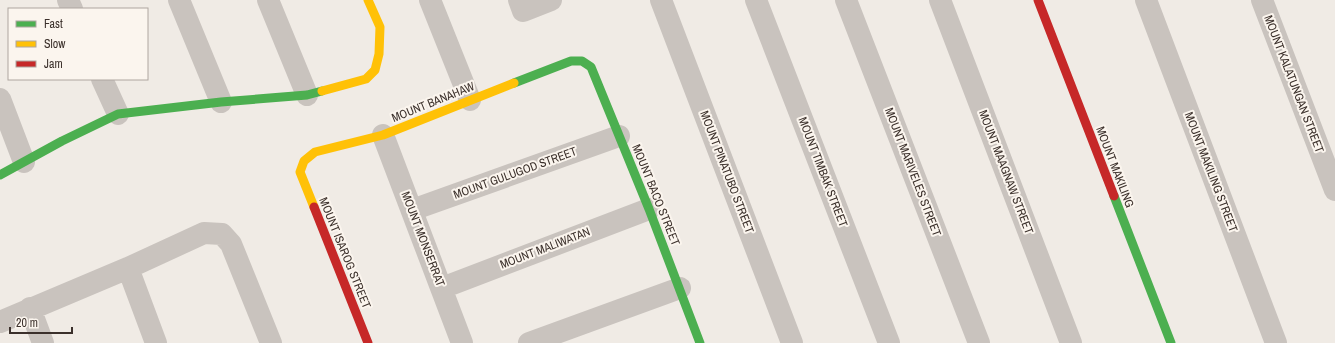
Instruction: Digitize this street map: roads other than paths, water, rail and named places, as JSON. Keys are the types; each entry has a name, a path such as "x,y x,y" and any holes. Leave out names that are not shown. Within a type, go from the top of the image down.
{"street":[{"path":"179,0 221,102"},
{"path":"268,0 307,95"},
{"path":"0,175 118,114 221,102 307,95 366,79 375,70 379,54 380,27 368,0"},
{"path":"430,0 470,100"},
{"path":"521,5 551,0"},
{"name":"MOUNT PINATUBO STREET","path":"662,0 792,343"},
{"name":"MOUNT TIMBAK STREET","path":"756,0 889,343"},
{"name":"MOUNT MARIVELES STREET","path":"846,0 979,343"},
{"name":"MOUNT MAAGNAW STREET","path":"940,0 1071,343"},
{"name":"MOUNT MAKILING","path":"1038,0 1171,343"},
{"name":"MOUNT MAKILING STREET","path":"1146,0 1276,343"},
{"name":"MOUNT KALATUNGAN STREET","path":"1262,0 1335,190"},
{"name":"MOUNT BANAHAW","path":"300,172 304,161 315,152 383,135 572,61 582,61"},
{"name":"MOUNT BACO STREET","path":"582,61 591,67 680,288 700,343"},
{"path":"102,80 118,114"},
{"path":"0,99 24,162"},
{"name":"MOUNT MONSERRAT","path":"383,135 462,343"},
{"name":"MOUNT GULUGOD STREET","path":"412,210 619,136"},
{"name":"MOUNT ISAROG STREET","path":"300,172 368,343"},
{"name":"MOUNT MALIWATAN","path":"442,288 648,208"},
{"path":"0,322 30,308 128,268 204,233 222,234 231,244 271,343"},
{"path":"128,268 156,343"},
{"path":"529,343 680,288"},
{"path":"30,308 43,343"}]}
